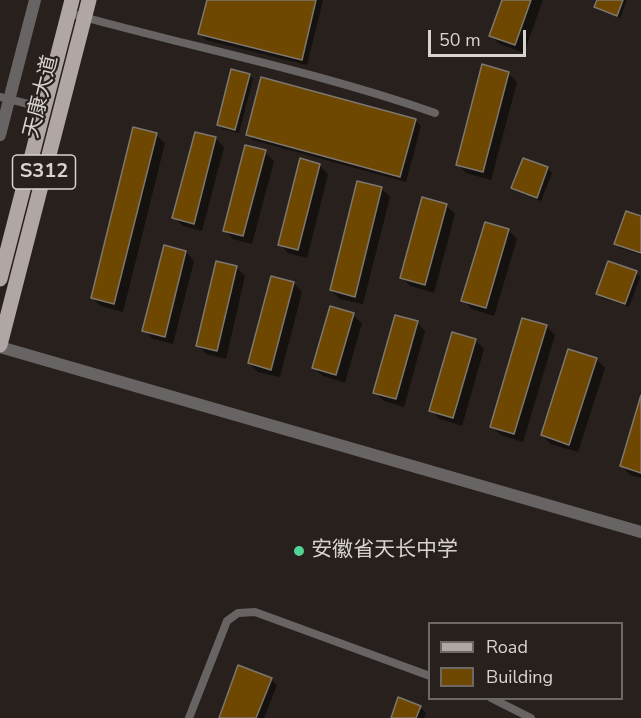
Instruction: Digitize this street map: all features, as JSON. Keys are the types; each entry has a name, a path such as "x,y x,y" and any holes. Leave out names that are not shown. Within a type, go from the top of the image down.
{"main road":[{"name":"天康大道","path":"0,346 88,0"},
{"name":"天康大道","path":"0,279 70,6"}],"street":[{"path":"0,135 35,0"},
{"path":"0,346 641,532"}],"lane":[{"path":"70,6 155,36 374,92 435,113"},
{"path":"0,97 44,108"},
{"path":"189,718 227,621 238,613 255,612 428,676"},
{"path":"493,700 531,718"}],"building":[{"path":"207,0 316,0 302,60 198,34"},
{"path":"502,0 531,0 515,45 489,36"},
{"path":"597,0 623,0 617,16 594,7"},
{"path":"482,64 509,72 483,172 456,165"},
{"path":"231,69 250,74 235,130 217,125"},
{"path":"261,77 416,119 400,177 246,135"},
{"path":"133,127 157,133 114,304 91,298"},
{"path":"195,132 216,137 194,224 172,218"},
{"path":"245,145 266,150 243,236 223,231"},
{"path":"300,158 320,164 298,250 278,245"},
{"path":"523,158 548,167 537,198 511,188"},
{"path":"357,181 382,187 355,297 330,290"},
{"path":"422,197 447,204 425,285 400,278"},
{"path":"626,211 641,216 641,253 614,244"},
{"path":"485,222 509,229 486,308 461,301"},
{"path":"164,245 186,251 165,337 142,331"},
{"path":"216,261 237,266 217,351 196,346"},
{"path":"608,261 637,271 625,304 596,294"},
{"path":"271,276 294,282 271,370 248,363"},
{"path":"330,306 354,313 336,375 312,368"},
{"path":"395,315 418,321 396,399 373,393"},
{"path":"522,318 547,325 514,434 490,427"},
{"path":"452,332 476,339 453,418 429,411"},
{"path":"568,349 597,358 569,445 541,435"},
{"path":"641,395 641,473 620,466"},
{"path":"238,665 272,678 256,718 219,718"},
{"path":"398,697 421,706 416,718 391,718"}],"place":[{"name":"安徽省天长中学","path":"299,551"}]}
